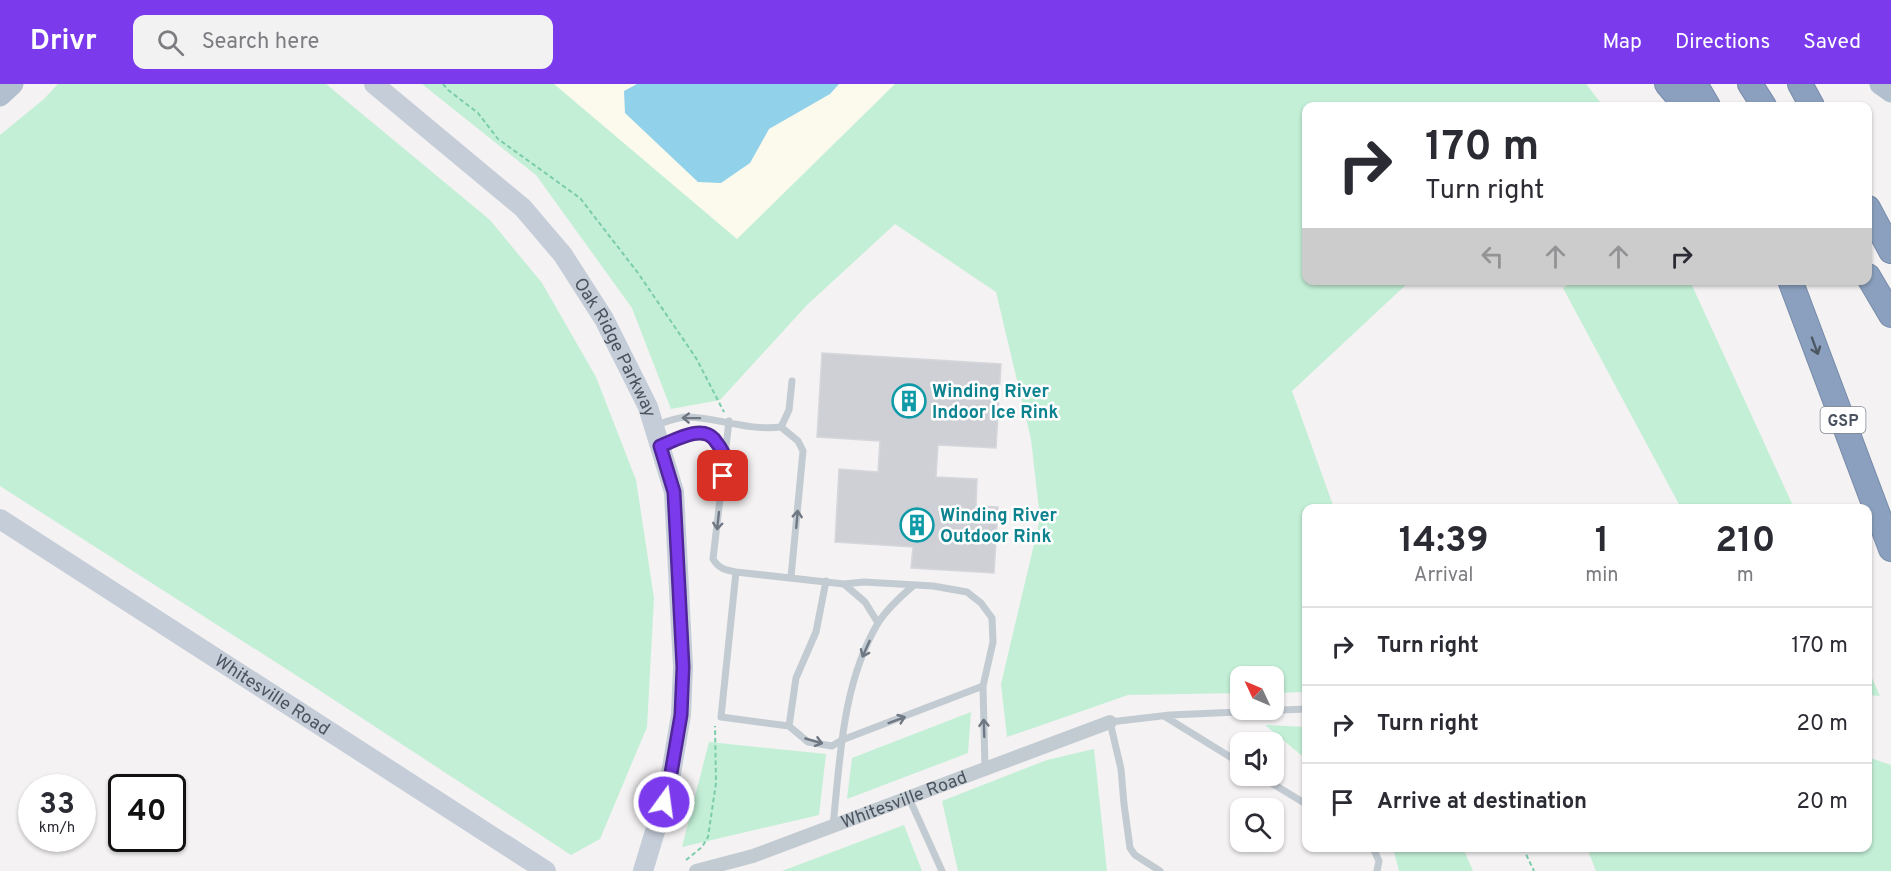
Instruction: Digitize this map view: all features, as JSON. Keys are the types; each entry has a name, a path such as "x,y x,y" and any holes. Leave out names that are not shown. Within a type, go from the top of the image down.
{"highway":[{"path":"1667,84 1683,102"},
{"path":"1695,84 1706,102"},
{"path":"1750,84 1761,102"},
{"path":"1800,84 1810,102"},
{"path":"1872,215 1891,251"},
{"path":"1872,283 1891,315"},
{"name":"GSP","path":"1791,285 1891,549"}],"main road":[{"path":"0,96 13,84"},
{"path":"1880,84 1891,92"}],"street":[{"name":"Oak Ridge Parkway","path":"374,84 523,208 563,255 604,319 648,407 674,492 683,667 681,715 669,785 643,871"},
{"name":"Whitesville Road","path":"0,519 546,871"},
{"name":"Whitesville Road","path":"696,871 753,856 1110,722"}],"lane":[{"path":"781,427 789,410 792,381"},
{"path":"653,425 685,417 766,429 781,427 798,441 803,451 791,577"},
{"path":"729,422 713,559 716,565 736,572 844,584 864,582 933,586 967,592 981,603 992,618 993,642 983,686 985,769"},
{"path":"660,446 700,433 708,434 714,438 725,456"},
{"path":"736,572 721,717 789,726 808,742 832,746 842,740 983,686"},
{"path":"789,726 796,678 816,632 826,581"},
{"path":"844,584 865,602 878,623"},
{"path":"833,826 845,719 858,666 878,623 893,603 913,586"},
{"path":"1161,871 1135,855 1130,848 1121,769 1110,722 1164,716 1302,709"},
{"path":"1164,716 1230,758"},
{"path":"1276,786 1302,802"},
{"path":"909,798 942,871"},
{"path":"1375,852 1379,861 1377,871"}],"path":[{"path":"443,84 478,113 498,139 580,198 638,273 696,358 729,422"},
{"path":"1525,852 1534,871"}],"shaded area":[{"path":"554,84 895,84 737,240"}],"green space":[{"path":"58,84 326,84 490,220 542,283 596,377 636,480 654,598 647,727 600,839 571,855 316,688 0,486 0,135 44,99"},
{"path":"422,84 554,84 737,239 895,84 1586,84 1600,102 1302,102 1302,285 1406,285 1292,391 1333,504 1302,504 1302,692 1284,693 1284,666 1230,666 1230,693 1128,695 1007,737 1001,684 1040,519 1031,439 996,292 895,224 807,305 720,400 671,409 632,308 536,175"},
{"path":"1568,285 1692,285 1792,504 1679,504 1563,288"},
{"path":"1872,678 1880,696 1872,695"},
{"path":"971,712 968,753 847,799 852,758"},
{"path":"1265,725 1302,727 1302,756 1284,741 1284,732 1273,732"},
{"path":"709,742 826,754 819,815 682,847"},
{"path":"1094,749 1107,871 958,871 942,801 1047,760"},
{"path":"1872,758 1891,765 1891,871 1596,871 1589,852 1872,852"},
{"path":"904,825 922,871 782,871"},
{"path":"1394,852 1465,852 1473,871 1399,871"}],"water":[{"path":"637,84 839,84 830,94 769,129 750,163 721,183 698,182 625,113 624,91"}],"building":[{"path":"822,353 1001,364 996,448 938,445 936,477 977,479 976,506 998,507 994,573 911,568 913,547 835,542 839,469 878,472 880,441 817,437"}],"place":[{"name":"Winding River Indoor Ice Rink","path":"909,401"},
{"name":"Winding River Outdoor Rink","path":"917,525"}],"route":[{"path":"664,802 681,715 683,667 674,492 660,446 693,434 708,434 714,438 725,456 723,476"}]}
